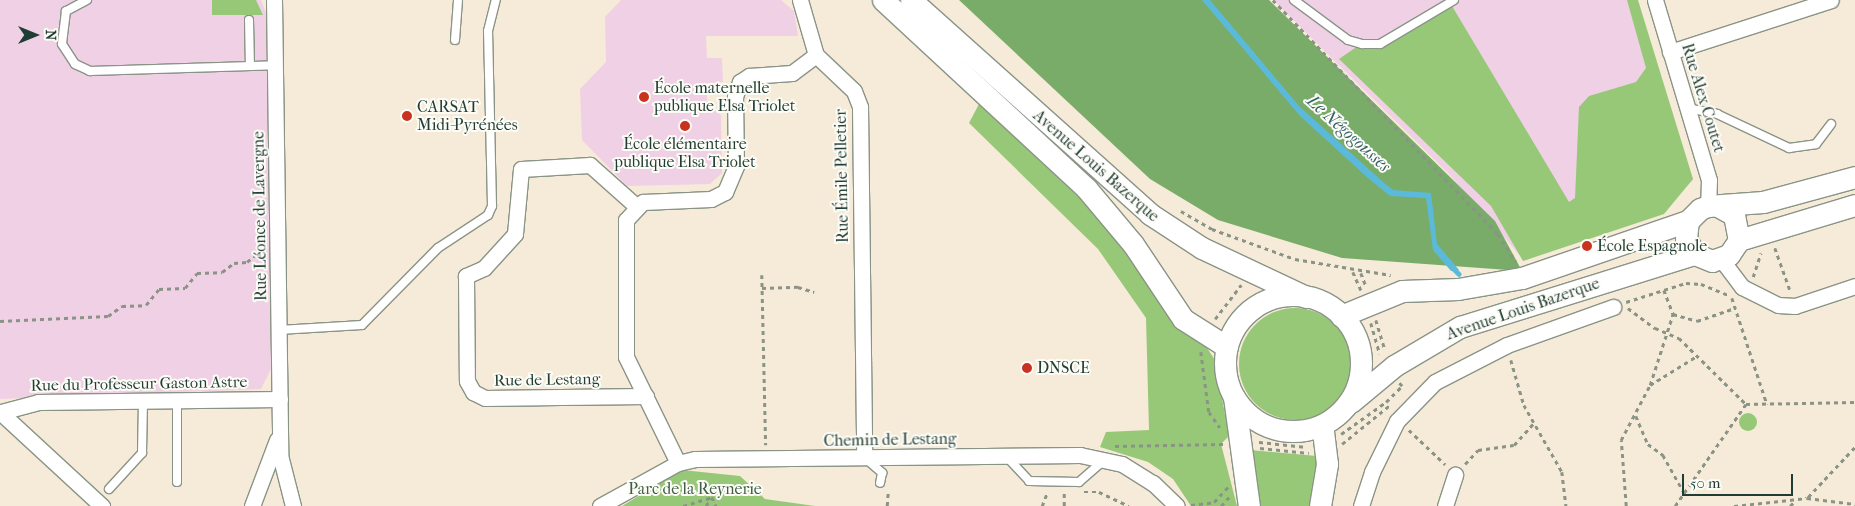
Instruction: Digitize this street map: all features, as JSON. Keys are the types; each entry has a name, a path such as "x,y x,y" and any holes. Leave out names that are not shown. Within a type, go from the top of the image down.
{"main road":[{"name":"Avenue Louis Bazerque","path":"883,0 1086,188 1132,244 1183,319 1227,346"},
{"name":"Avenue Louis Bazerque","path":"911,0 1150,214 1202,248 1306,297"},
{"path":"1713,206 1764,202 1855,176"},
{"path":"1721,259 1740,240 1855,205"},
{"name":"Avenue Louis Bazerque","path":"1341,316 1402,291 1474,287 1522,278 1688,221 1713,206"},
{"path":"1713,206 1734,215 1740,240"},
{"path":"1688,221 1686,239 1695,254"},
{"name":"Avenue Louis Bazerque","path":"1341,411 1388,370 1460,327 1695,254 1721,259"},
{"path":"1234,397 1250,416 1271,428 1304,430 1322,425 1341,411 1357,385 1360,356 1341,316 1306,297 1263,302 1240,321 1227,346 1225,364 1234,397 1249,506"},
{"path":"1320,506 1327,464 1322,425"}],"street":[{"name":"Rue Léonce de Lavergne","path":"274,0 280,431 282,474 293,506"},
{"path":"678,463 625,350 624,226 636,206 650,200 711,199 725,192 736,166 735,97 740,82 749,76 792,73 816,55 800,0"},
{"name":"Rue Alex Coutet","path":"1655,0 1709,180 1713,206"},
{"path":"1670,52 1831,0"},
{"name":"Rue Émile Pelletier","path":"816,55 854,91 860,107 864,456"},
{"name":"Rue de Lestang","path":"636,206 590,165 521,169 515,234 484,268 466,276 467,380 472,392 485,398 646,396"},
{"path":"1721,259 1742,287 1756,297 1795,306 1855,286"},
{"path":"1361,506 1393,429 1435,382 1507,345 1618,305"},
{"name":"Rue du Professeur Gaston Astre","path":"0,412 38,402 280,398"},
{"path":"0,412 102,506"},
{"name":"Rue Léonce de Lavergne","path":"252,506 280,431"},
{"name":"Chemin de Lestang","path":"600,506 678,463 766,458 864,456 1105,458 1137,472 1177,506"},
{"path":"1445,506 1455,476"}],"lane":[{"path":"87,0 66,11 62,44 75,64 90,71 276,65"},
{"path":"455,40 458,0"},
{"path":"279,330 362,325 438,248 488,215 492,206 488,31 496,0"},
{"path":"1294,0 1348,40 1362,44 1380,44 1454,0"},
{"path":"249,20 250,66"},
{"path":"1686,108 1717,114 1789,148 1816,144 1831,124"},
{"path":"177,400 177,482"},
{"path":"109,489 142,454 143,401"},
{"path":"864,456 882,473 880,483"},
{"path":"1006,456 1030,481 1051,482 1088,478 1105,458"}],"path":[{"path":"1273,0 1498,234 1518,265"},
{"path":"1174,207 1212,229 1263,249 1353,272 1394,276"},
{"path":"1773,242 1795,306"},
{"path":"0,321 108,316 122,306 146,305 159,289 185,288 197,273 222,272 234,263 247,262 267,244 278,244"},
{"path":"1353,272 1363,295"},
{"path":"1361,273 1368,291"},
{"path":"762,275 766,458"},
{"path":"1618,305 1664,290 1701,284 1732,297 1768,405"},
{"path":"762,288 798,287 814,292"},
{"path":"1626,506 1620,440 1624,428 1636,416 1650,385 1672,314 1664,290"},
{"path":"1618,305 1679,338 1746,404 1855,402"},
{"path":"1672,314 1697,321 1735,308"},
{"path":"1376,313 1388,359"},
{"path":"1371,318 1383,364"},
{"path":"1650,385 1697,356"},
{"path":"1512,362 1534,423 1562,472 1566,506"},
{"path":"1338,439 1386,402 1402,386 1399,383"},
{"path":"1333,448 1411,384"},
{"path":"1675,506 1686,496 1746,404"},
{"path":"1636,416 1648,444 1663,455 1686,496"},
{"path":"1406,428 1455,476 1478,450 1514,445 1534,423"},
{"path":"1248,439 1274,447 1313,446"},
{"path":"1105,458 1112,446 1230,444 1225,448"},
{"path":"1807,498 1855,447"},
{"path":"1257,448 1315,453"},
{"path":"1188,506 1214,502 1230,481"},
{"path":"1042,506 1051,482"},
{"path":"1082,492 1099,492 1128,506"},
{"path":"1064,493 1073,493"},
{"path":"683,506 712,497"},
{"path":"706,506 712,497"},
{"path":"712,497 716,506"},
{"path":"1734,506 1807,498 1855,504"},
{"path":"1790,506 1797,499"}],"shaded area":[{"path":"0,0 261,0 266,13 271,369 261,389 0,399"},
{"name":"École maternelle publique Elsa Triolet","path":"621,0 781,0 794,11 798,36 706,36 707,58 722,58 723,82 707,83 707,104 721,115 722,173 710,184 627,186 582,140 580,89 606,62 605,17"},
{"path":"1273,0 1637,0 1693,180 1683,190 1524,260 1449,174"}],"green space":[{"path":"212,0 256,0 263,15 212,15"},
{"path":"959,0 1269,0 1495,221 1522,271 1342,258 1218,220 1150,179"},
{"path":"1627,0 1638,0 1693,179 1664,214 1523,261 1491,206 1339,59 1355,48 1378,49 1452,6 1569,202 1575,198 1579,107 1589,96 1636,82 1646,68"},
{"path":"979,104 1101,218 1178,329 1207,348 1215,360 1229,436 1221,444 1237,506 1191,506 1173,479 1148,462 1100,447 1106,432 1149,430 1146,318 1098,249 969,123"},
{"path":"1295,308 1316,312 1335,324 1347,343 1351,364 1347,385 1335,404 1316,416 1295,420 1274,416 1255,404 1243,385 1239,364 1243,343 1255,324 1274,312"},
{"path":"1744,413 1752,413 1757,418 1755,429 1744,431 1739,426 1739,418"},
{"path":"1250,450 1317,456 1320,468 1313,506 1260,506"},
{"name":"Parc de la Reynerie","path":"682,470 740,476 765,499 815,506 622,506"}],"water":[{"path":"1202,0 1210,0 1299,106 1383,182 1393,190 1431,193 1437,244 1459,270 1451,271 1433,250 1426,198 1390,196 1368,178 1300,116"}],"waterway":[{"name":"Le Négogousses","path":"1451,266 1459,274"}],"place":[{"name":"École maternelle publique Elsa Triolet","path":"644,97"},
{"name":"CARSAT Midi-Pyrénées","path":"407,116"},
{"name":"École élémentaire publique Elsa Triolet","path":"685,126"},
{"name":"École Espagnole","path":"1587,246"},
{"name":"DNSCE","path":"1027,368"}]}
